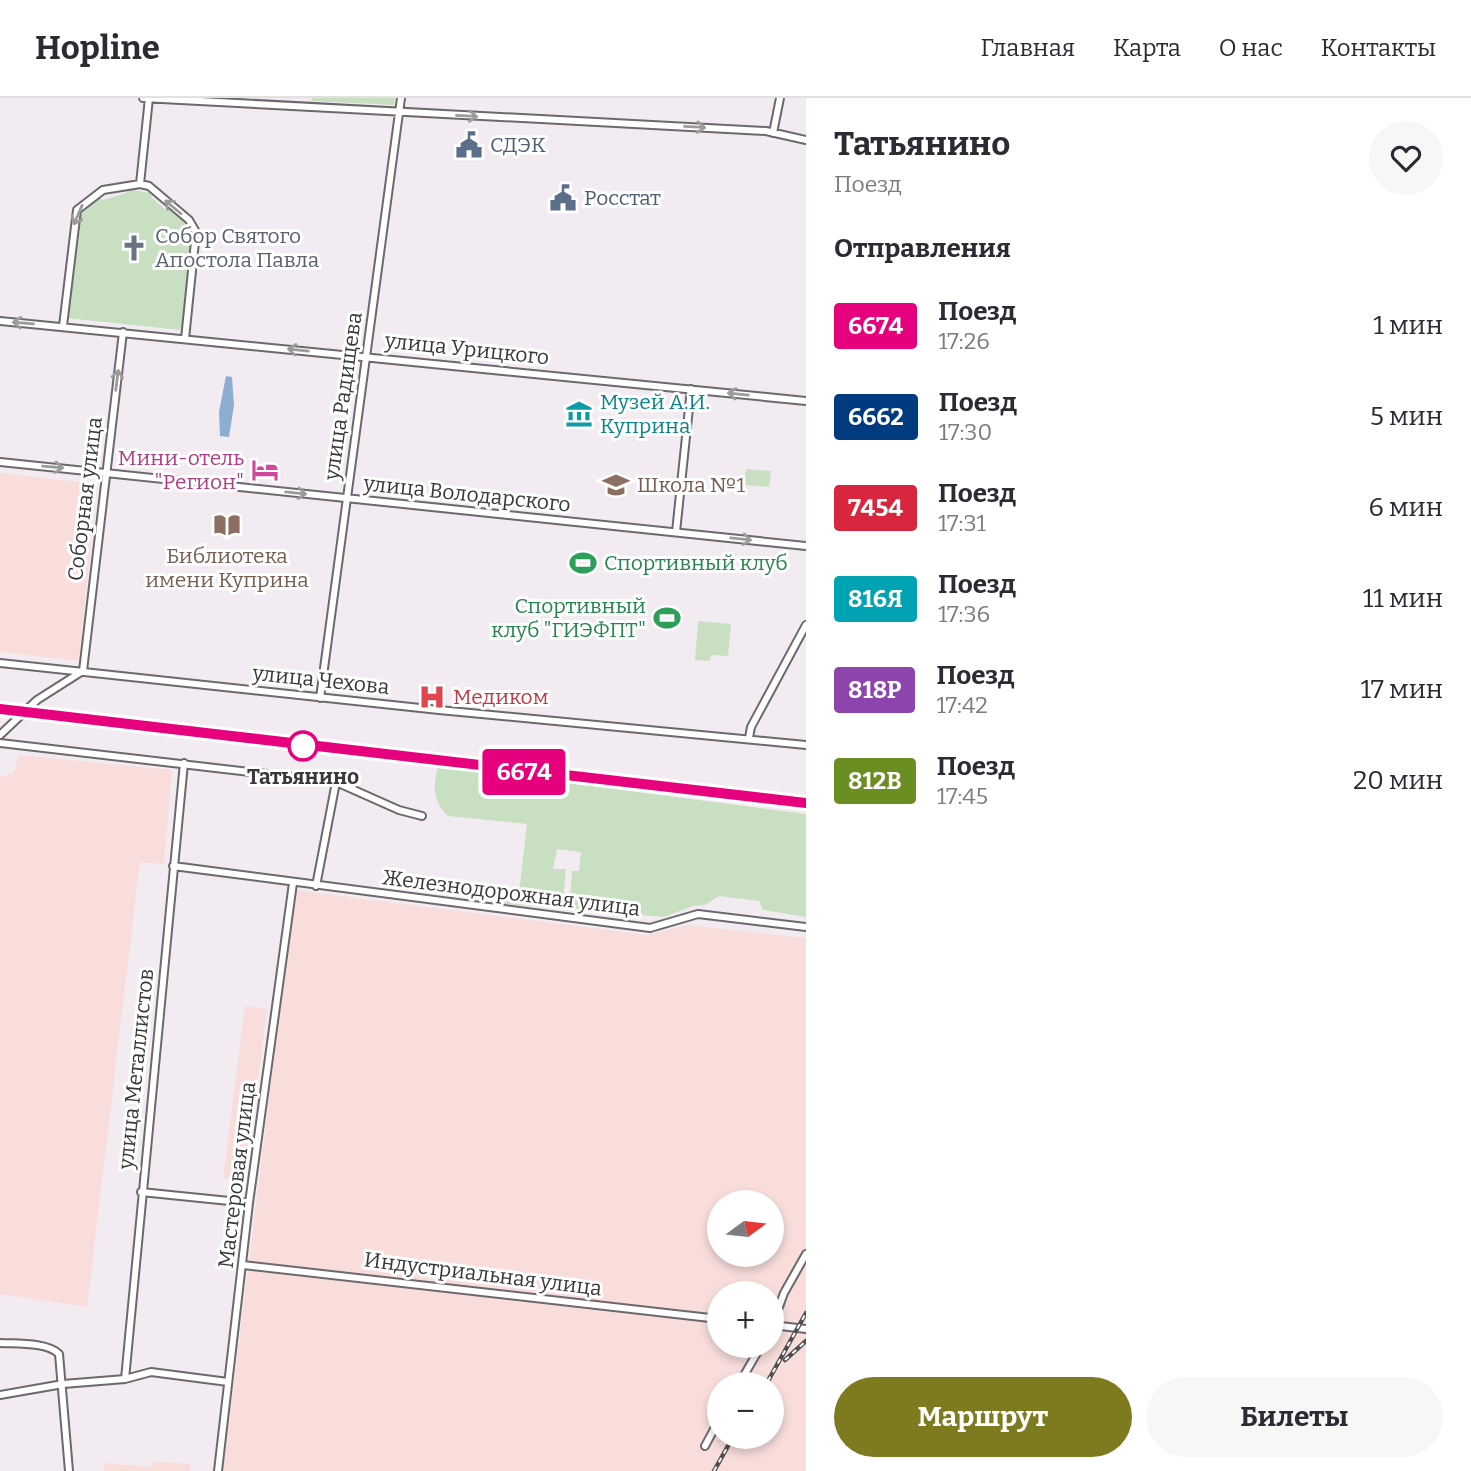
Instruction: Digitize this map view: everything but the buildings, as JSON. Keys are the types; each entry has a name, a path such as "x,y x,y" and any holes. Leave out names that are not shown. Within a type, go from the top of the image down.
{"street":[{"path":"143,98 773,133 806,140"},
{"path":"137,184 149,98"},
{"name":"улица Радищева","path":"320,698 401,98"},
{"path":"773,133 780,98"},
{"path":"63,326 77,210 103,190 137,184 149,186 189,220 196,232 185,339"},
{"name":"улица Урицкого","path":"0,321 806,401"},
{"name":"Соборная улица","path":"83,671 123,332"},
{"path":"676,532 691,389"},
{"name":"улица Володарского","path":"0,462 806,546"},
{"path":"749,738 752,724 806,625"},
{"name":"улица Чехова","path":"0,663 320,698 806,745"},
{"path":"59,668 62,675 59,684"},
{"path":"0,734 59,684 83,671"},
{"path":"0,743 335,782 384,804 422,816"},
{"name":"улица Металлистов","path":"125,1380 184,763"},
{"path":"316,886 335,782"},
{"name":"Железнодорожная улица","path":"173,866 650,928 698,914 806,927"},
{"name":"Мастеровая улица","path":"218,1471 249,1203 293,883"},
{"path":"141,1192 249,1203"},
{"path":"784,1295 806,1254"},
{"name":"Индустриальная улица","path":"243,1265 707,1318"},
{"path":"784,1326 806,1329"},
{"path":"0,1343 56,1350 63,1384 69,1471"},
{"path":"0,1395 63,1384 125,1380 162,1372 228,1382"},
{"path":"705,1446 707,1442"}],"shaded area":[{"path":"0,473 97,484 79,661 0,652"},
{"path":"19,755 172,770 164,864 140,862 87,1307 0,1294 0,777 14,772"},
{"path":"295,890 647,935 688,925 806,938 806,1471 223,1471"},
{"path":"245,1006 267,1009 245,1181 223,1178"},
{"path":"152,1461 191,1464 190,1471 103,1471 105,1463 151,1467"}],"green space":[{"path":"312,98 395,98 394,105 311,101"},
{"path":"128,189 151,193 152,198 167,211 171,209 191,228 193,241 181,330 66,318 80,213 99,197 103,200 126,193"},
{"path":"746,469 771,471 769,487 744,485"},
{"path":"698,621 731,624 728,656 711,655 710,661 695,660"},
{"path":"438,766 806,814 806,917 763,910 759,901 719,896 705,905 693,906 664,917 569,909 572,871 579,871 581,852 557,849 553,869 566,869 562,908 500,904 496,901 496,891 519,893 527,824 448,816 436,799 435,780"}],"water":[{"path":"226,376 232,377 234,405 229,437 220,436 219,412"}],"railway":[{"path":"0,704 405,754 806,799"},
{"path":"773,1372 806,1313"},
{"path":"785,1360 806,1341"},
{"path":"714,1471 726,1449"}],"train":[{"name":"6674","path":"0,709 404,759 806,803"}],"place":[{"name":"СДЭК","path":"469,145"},
{"name":"Росстат","path":"563,198"},
{"name":"Собор Святого Апостола Павла","path":"134,248"},
{"name":"Музей А.И. Куприна","path":"579,414"},
{"name":"Мини-отель \"Регион\"","path":"265,470"},
{"name":"Школа №1","path":"616,485"},
{"name":"Библиотека имени Куприна","path":"227,525"},
{"name":"Спортивный клуб","path":"583,563"},
{"name":"Спортивный клуб \"ГИЭФПТ\"","path":"667,618"},
{"name":"Медиком","path":"432,697"},
{"name":"Татьянино","path":"303,746"}]}
